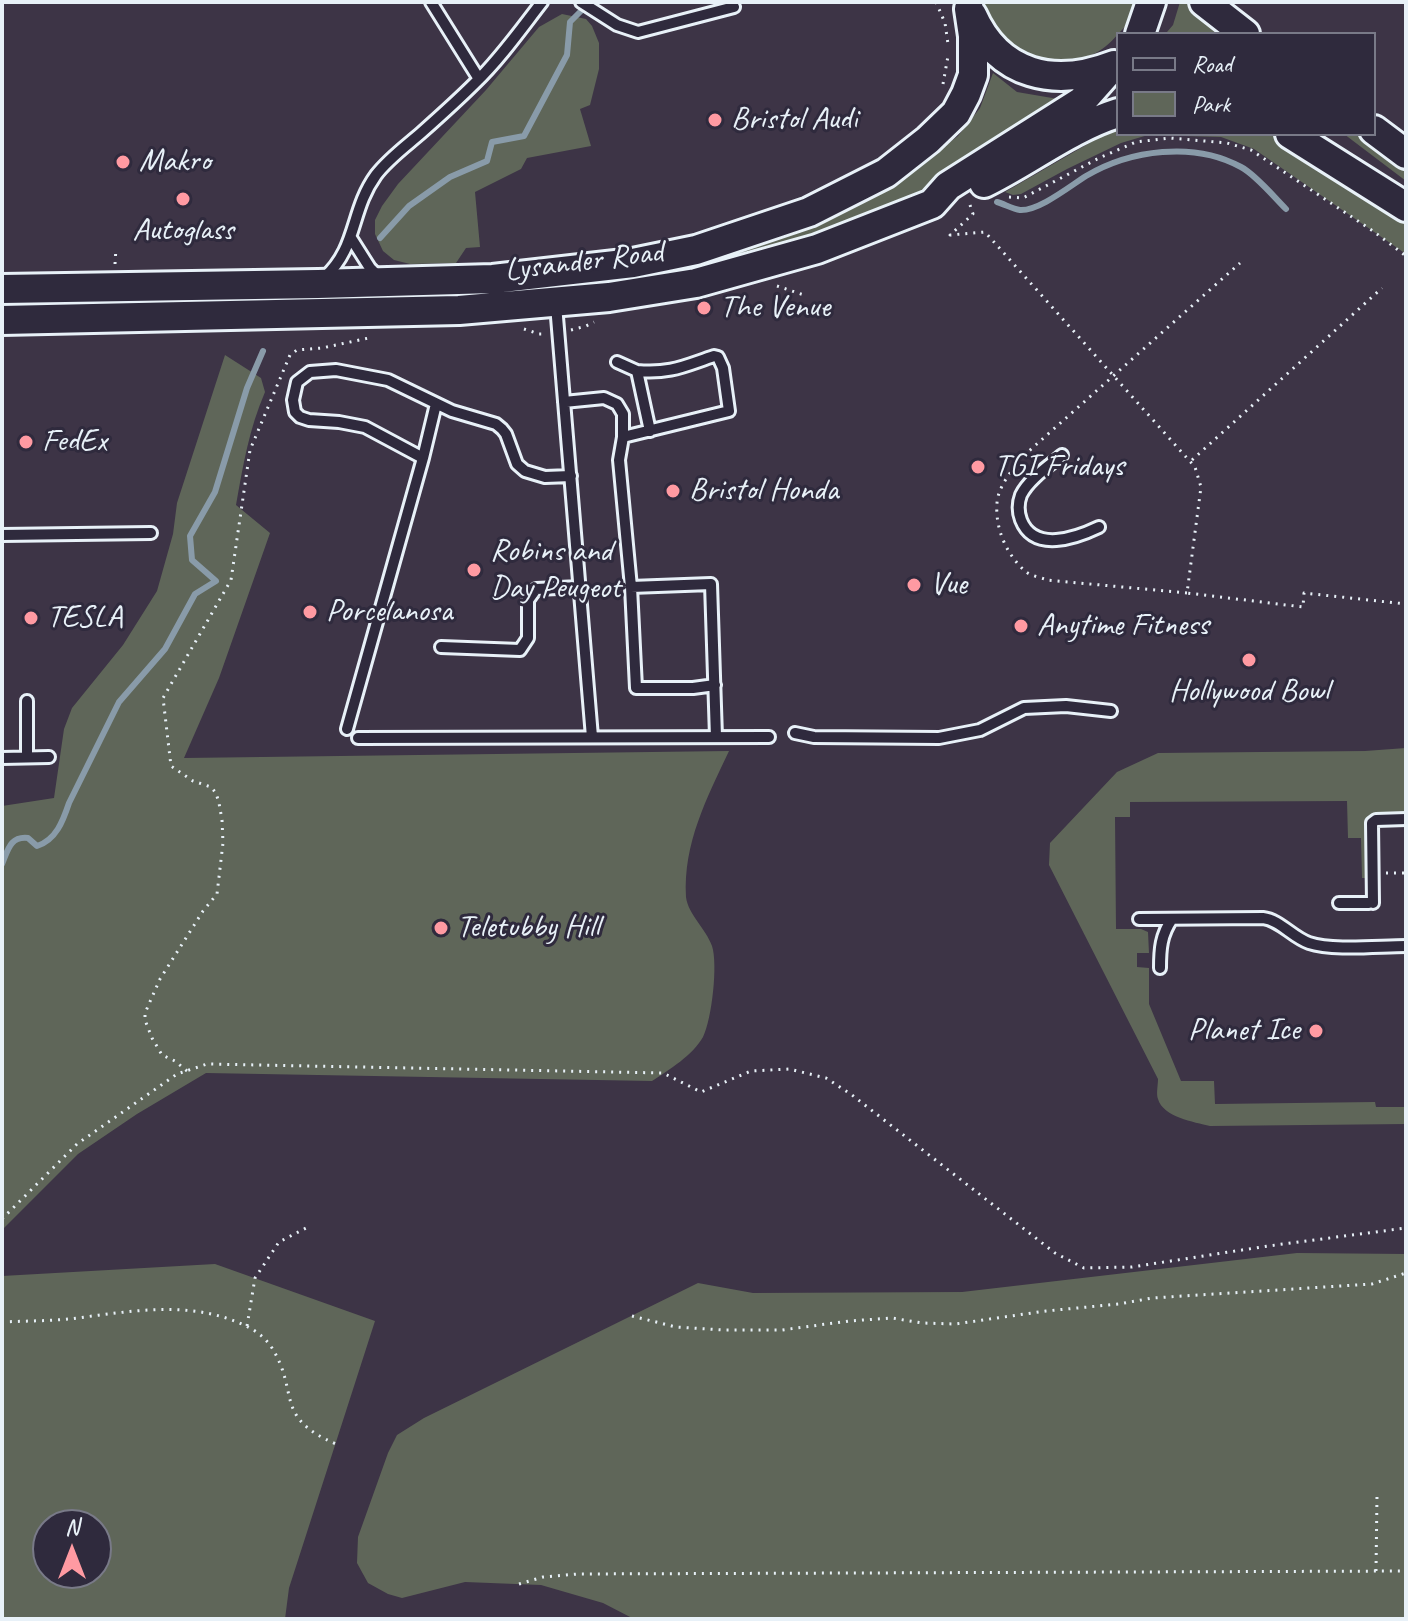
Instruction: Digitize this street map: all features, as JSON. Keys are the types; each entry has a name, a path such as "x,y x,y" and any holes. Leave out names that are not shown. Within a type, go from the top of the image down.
{"street":[{"path":"1141,32 1151,2"},
{"path":"1204,2 1242,32"},
{"path":"969,5 980,32 1008,61 1038,75 1087,74 1116,64"},
{"name":"Lysander Road","path":"2,289 493,279 633,263 696,250 809,212 886,173 928,140 956,113 973,75 969,5"},
{"name":"Lysander Road","path":"2,320 459,310 609,297 696,283 817,249 932,204 948,186 1082,101 1116,64"},
{"path":"932,204 963,194 1002,175 1081,129 1116,114"},
{"path":"1376,132 1406,154"},
{"path":"1293,136 1406,207"},
{"path":"1331,136 1406,193"}],"lane":[{"path":"431,2 479,79"},
{"path":"318,284 341,260 351,238 357,212 377,175 479,79 542,2"},
{"path":"581,2 617,25 638,32 734,7"},
{"path":"351,238 370,268 385,282"},
{"path":"556,303 592,737"},
{"path":"617,362 637,371 657,373 718,357 723,368 729,411 623,437"},
{"path":"423,458 365,427 300,417 295,412 293,400 297,382 310,372 336,370 388,380 436,404 496,424 502,429 517,464 525,471 545,477 571,476"},
{"path":"637,371 650,431"},
{"path":"564,402 604,398 617,404 623,414 619,460 631,587 636,688 715,685"},
{"path":"347,729 436,404"},
{"path":"1062,455 1022,494 1018,505 1025,529 1046,541 1068,539 1099,527"},
{"path":"2,535 151,533"},
{"path":"631,587 711,584 716,737"},
{"path":"441,647 520,650 528,638 528,600 536,589 580,587"},
{"path":"27,701 27,757"},
{"path":"795,733 814,737 939,738 980,730 1024,708 1066,706 1111,711"},
{"path":"358,738 769,737"},
{"path":"2,758 49,757"},
{"path":"1339,903 1371,903 1372,823 1376,820 1406,819"},
{"path":"1139,919 1270,919 1298,938 1317,945 1406,946"},
{"path":"1160,968 1161,941 1172,919"}],"path":[{"path":"936,2 945,23 948,49 941,91"},
{"path":"970,205 973,214 950,235 985,232 1195,467 1201,487 1187,593"},
{"path":"1240,263 1020,459 1005,480 997,502 999,532 1008,551 1026,573 1047,580 1303,607 1304,593 1406,604"},
{"path":"769,283 804,295"},
{"path":"1190,461 1382,288"},
{"path":"187,1071 162,1055 152,1038 145,1013 160,979 217,894 223,843 222,820 216,793 211,787 193,781 171,766 163,698 231,580 250,450 290,355 297,350 369,338 369,328"},
{"path":"1385,883 1385,873 1406,873"},
{"path":"2,1219 77,1144 177,1074 207,1064 663,1073 701,1092 751,1071 789,1069 826,1078 839,1086 1017,1226 1055,1253 1084,1268 1132,1267 1406,1228"},
{"path":"247,1326 255,1278 279,1242 308,1227"},
{"path":"632,1316 676,1327 723,1330 782,1330 892,1318 955,1324 1152,1298 1372,1284 1406,1273"},
{"path":"2,1322 181,1308 225,1316 255,1330 270,1345 282,1369 289,1404 301,1423 315,1435 336,1444"},
{"path":"1376,1571 1377,1495"},
{"path":"519,1584 543,1577 578,1574 1406,1571"}],"green space":[{"path":"984,2 1135,2 1129,22 1101,50 1082,59 1062,62 1043,59 1024,51 1007,39"},
{"path":"1180,2 1185,2 1223,32 1167,32 1173,25"},
{"path":"562,14 586,19 599,43 599,69 590,105 580,109 591,146 527,158 521,169 475,192 480,247 466,248 456,263 410,264 394,260 383,251 375,234 375,220 382,206 398,184 486,90 539,27"},
{"path":"993,73 1017,92 1058,99 926,193 868,219 730,262 613,287 612,280 682,265 844,210 912,171 958,136 980,108"},
{"path":"1116,131 1116,136 1145,136 1121,143 1021,194 1005,192"},
{"path":"1184,136 1280,136 1406,218 1406,254 1254,149 1221,137"},
{"path":"1347,136 1362,136 1406,170 1406,181"},
{"path":"577,284 578,292 525,297 2,308 2,300 514,289"},
{"path":"225,355 261,378 265,392 251,434 236,505 270,533 219,678 184,758 729,751 698,821 686,877 687,903 714,954 709,1018 703,1037 693,1050 652,1081 206,1073 78,1154 2,1230 2,806 54,798 64,729 72,708 123,645 157,591 173,534 177,503"},
{"path":"1406,748 1406,812 1378,813 1369,819 1366,878 1362,878 1361,838 1348,838 1347,801 1130,802 1130,817 1115,817 1116,929 1148,932 1149,953 1137,953 1137,967 1149,968 1149,1004 1181,1081 1214,1081 1215,1104 1375,1102 1376,1107 1406,1107 1406,1124 1210,1126 1180,1118 1166,1110 1157,1097 1158,1079 1049,865 1050,843 1117,772 1158,753"},
{"path":"1297,1253 1406,1254 1406,1619 634,1619 603,1603 541,1585 465,1582 402,1598 368,1583 357,1563 358,1537 397,1435 424,1418 698,1283 753,1293 962,1292"},
{"path":"215,1264 375,1321 289,1588 285,1619 2,1619 2,1276"}],"waterway":[{"path":"380,238 409,206 450,177 487,161 492,142 524,136 567,55 570,22 587,5"},
{"path":"997,202 1020,210 1028,209 1103,167 1122,160 1162,152 1183,152 1223,159 1241,167 1286,209"},
{"path":"2,864 10,845 17,839 28,838 37,846 54,835 119,702 165,649 195,594 216,581 192,560 190,536 215,492 247,388 263,351"}],"place":[{"name":"Bristol Audi","path":"715,120"},
{"name":"Makro","path":"123,162"},
{"name":"Autoglass","path":"183,199"},
{"name":"The Venue","path":"704,308"},
{"name":"FedEx","path":"26,442"},
{"name":"TGI Fridays","path":"978,467"},
{"name":"Bristol Honda","path":"673,491"},
{"name":"Robins and Day Peugeot","path":"474,570"},
{"name":"Vue","path":"914,585"},
{"name":"Porcelanosa","path":"310,612"},
{"name":"TESLA","path":"31,618"},
{"name":"Anytime Fitness","path":"1021,626"},
{"name":"Hollywood Bowl","path":"1249,660"},
{"name":"Teletubby Hill","path":"441,928"},
{"name":"Planet Ice","path":"1316,1031"}]}
